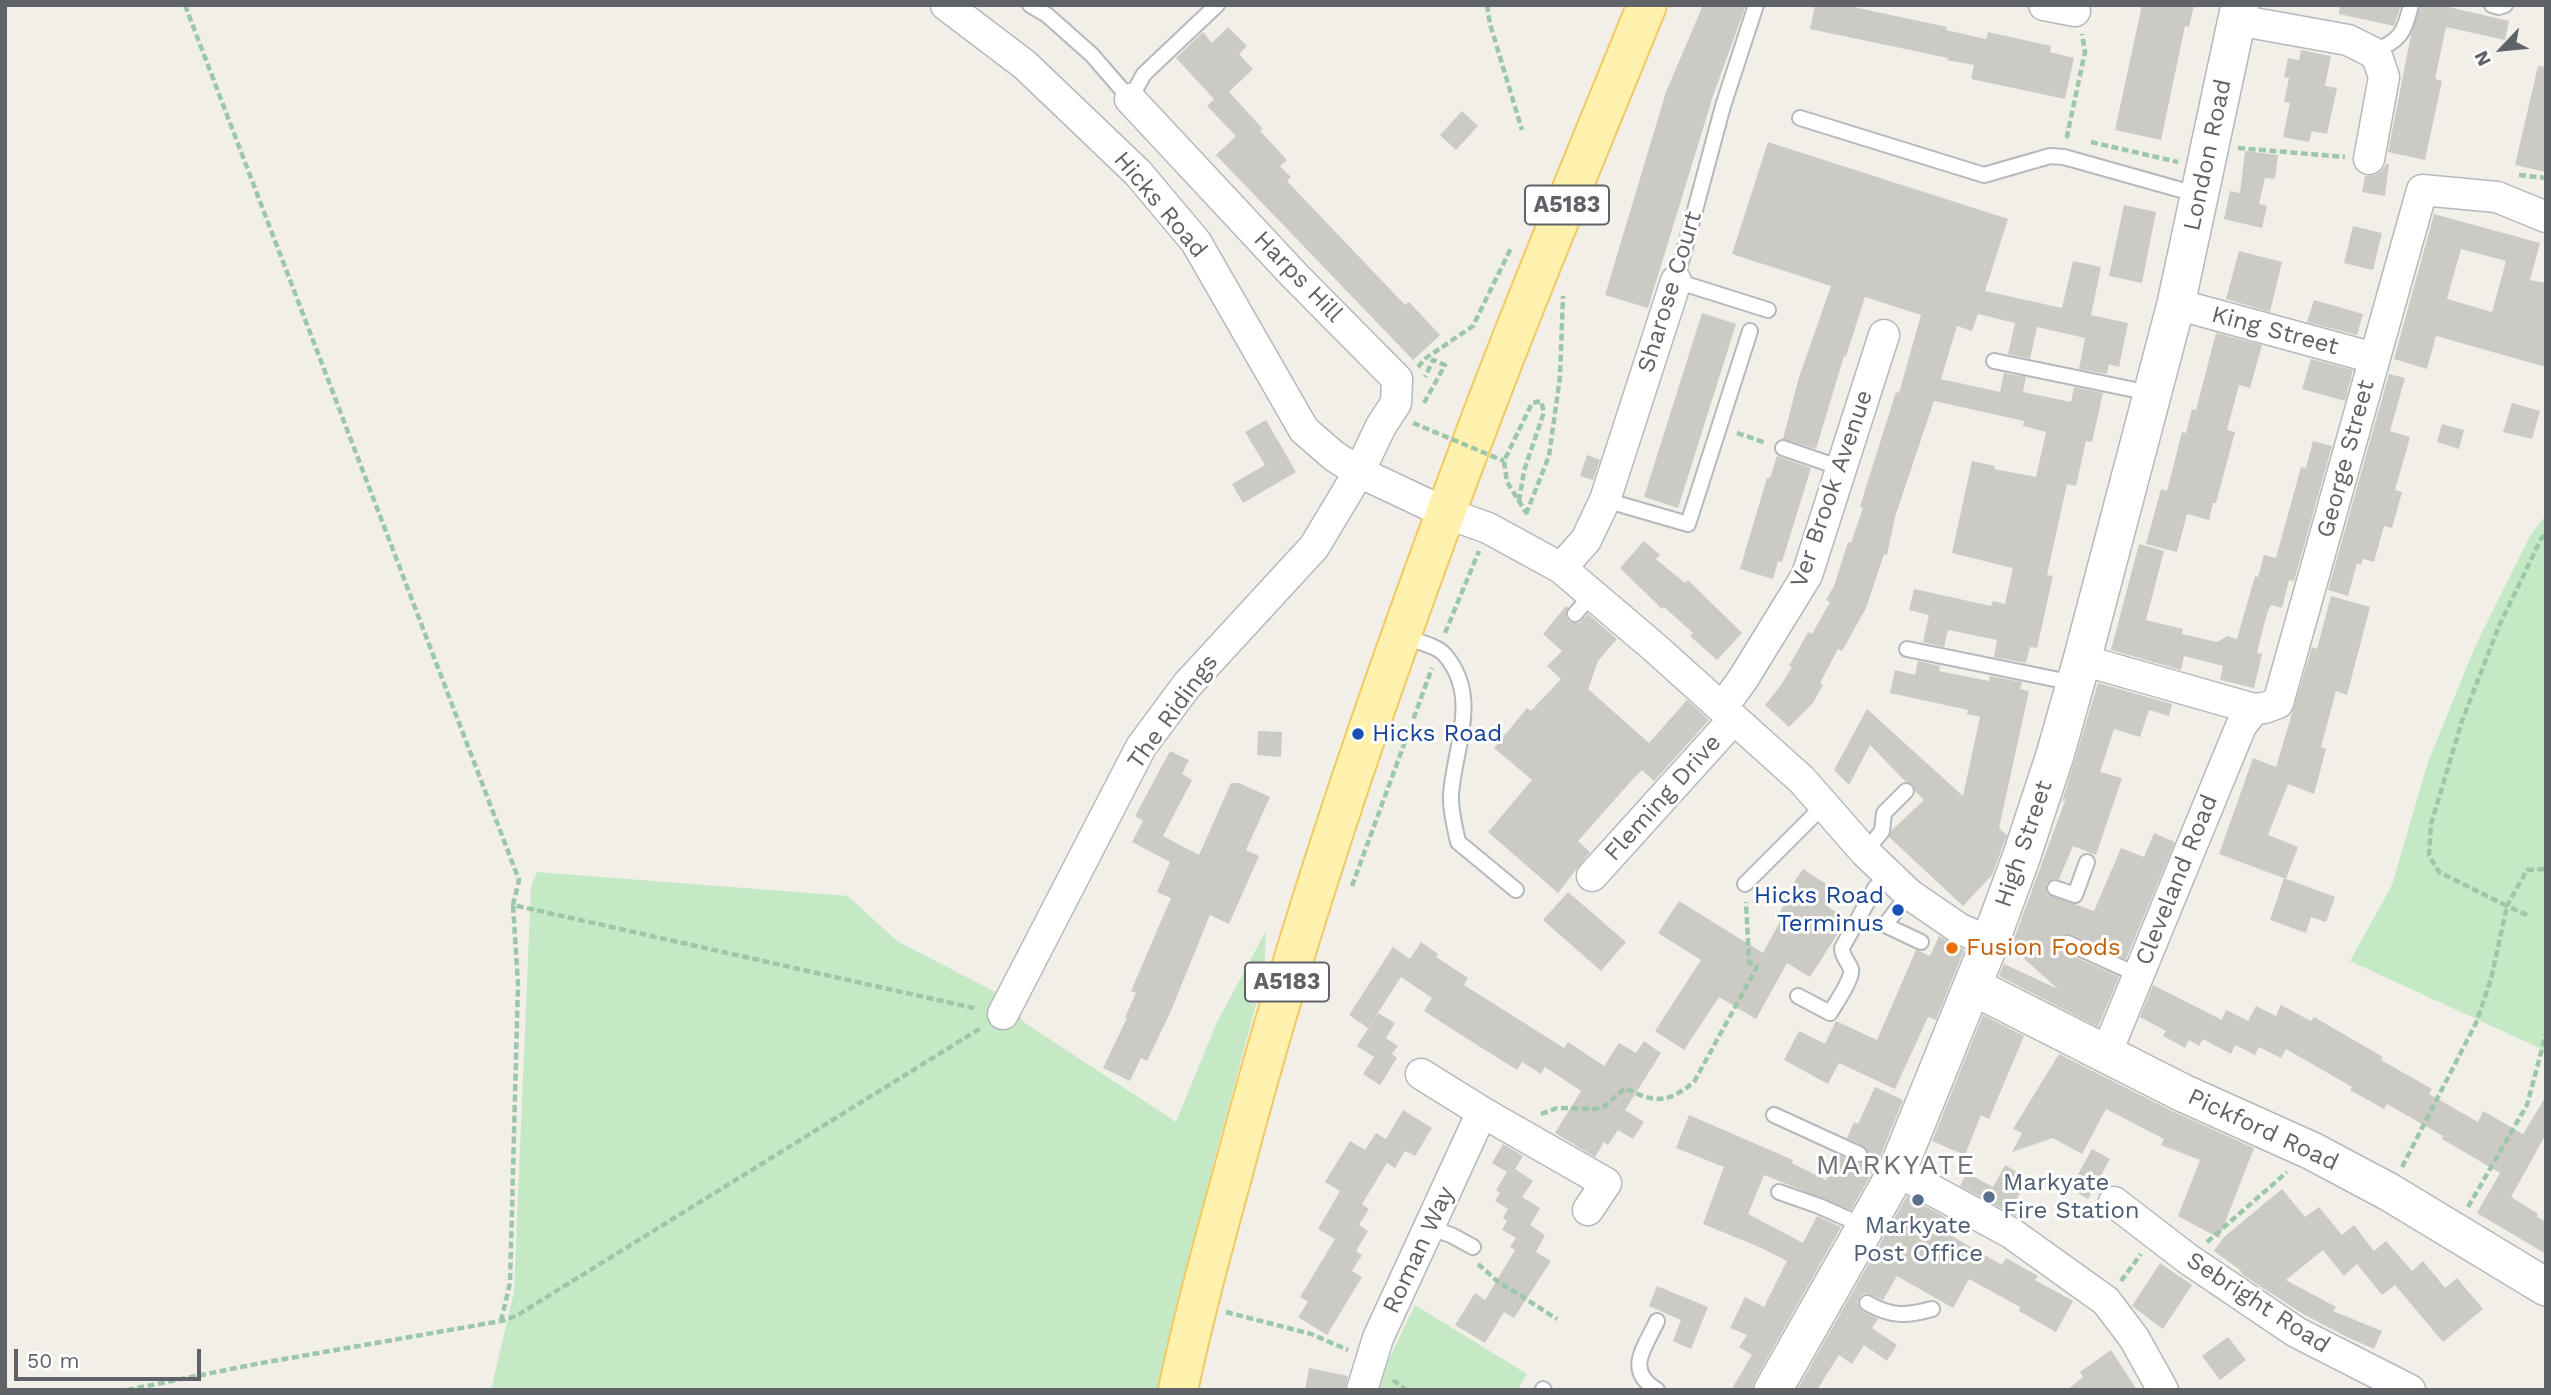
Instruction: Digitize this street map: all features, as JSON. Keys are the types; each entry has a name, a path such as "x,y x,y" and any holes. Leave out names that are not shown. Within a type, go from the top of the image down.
{"main road":[{"name":"A5183","path":"1178,1390 1190,1334 1254,1092 1323,863 1400,635 1486,404 1647,5"}],"street":[{"name":"Hicks Road","path":"946,5 1025,65 1138,173 1196,242 1304,430 1334,456 1359,472 1446,513 1488,528 1561,568 1583,604 1728,714 1802,780 1865,852 1899,884 1960,929 1990,943"},
{"path":"2044,5 2075,11"},
{"path":"2238,13 2348,40 2372,52 2378,59 2384,77 2369,159"},
{"name":"London Road","path":"2176,304 2238,13"},
{"name":"Harps Hill","path":"1129,99 1294,276 1369,349 1396,379 1398,392"},
{"name":"George Street","path":"2254,709 2272,706 2278,703 2281,696 2422,190 2497,197 2546,216"},
{"name":"Sharose Court","path":"1561,568 1586,540 1605,500 1676,281"},
{"name":"King Street","path":"2176,304 2374,358"},
{"name":"High Street","path":"1773,1390 1842,1288 1888,1167 2023,876 2176,304"},
{"name":"Ver Brook Avenue","path":"1728,714 1743,679 1807,575 1884,335"},
{"path":"1359,472 1396,402 1398,392"},
{"name":"The Ridings","path":"1003,1014 1141,747 1187,685 1314,547 1359,472"},
{"path":"2078,672 2254,709"},
{"name":"Cleveland Road","path":"2106,1054 2241,726 2254,709"},
{"name":"Fleming Drive","path":"1592,876 1728,714"},
{"name":"Pickford Road","path":"1972,986 2183,1093 2312,1151 2389,1192 2546,1287"},
{"path":"1421,1074 1606,1183 1588,1210"},
{"name":"Roman Way","path":"1366,1377 1378,1338 1482,1112"},
{"path":"1888,1167 2011,1233 2106,1301 2134,1338 2163,1390"},
{"name":"Sebright Road","path":"2114,1202 2188,1259 2296,1332 2410,1390"}],"lane":[{"path":"1030,5 1047,15 1092,55 1129,99 1143,74 1217,5"},
{"name":"Sharose Court","path":"1676,281 1723,106 1756,5"},
{"path":"2372,52 2389,45 2402,33 2411,5"},
{"path":"2492,5 2505,5"},
{"path":"1800,118 1984,175 2050,156 2203,182"},
{"path":"1676,281 1768,310"},
{"path":"1605,500 1688,524 1750,331"},
{"path":"1994,361 2152,393"},
{"path":"1783,449 1842,468"},
{"path":"1400,635 1444,653 1464,692 1464,724 1451,797 1458,842 1516,890"},
{"path":"1907,649 2078,672"},
{"path":"1865,852 1882,831 1884,813 1906,791"},
{"path":"1745,884 1825,805"},
{"path":"2055,888 2075,895 2087,862"},
{"path":"1798,996 1830,1013 1850,978 1851,970 1842,954 1842,948 1875,888 1899,884 1885,925 1921,942"},
{"path":"2068,943 2138,975"},
{"path":"1774,1115 1859,1154"},
{"path":"1779,1192 1865,1227"},
{"path":"1429,1228 1451,1235 1473,1247"},
{"path":"1867,1303 1892,1315 1908,1315 1932,1309"},
{"path":"1657,1321 1639,1362 1638,1371 1646,1383 1657,1390"}],"path":[{"path":"185,5 519,880 513,905 518,984 510,1283 501,1321"},
{"path":"1488,5 1490,24 1522,130"},
{"path":"2075,11 2085,52 2067,136 2203,182"},
{"path":"1398,392 1426,358 1473,326 1515,242"},
{"path":"1527,514 1549,456 1562,351 1563,286"},
{"path":"1541,401 1544,412 1524,471 1518,501 1507,482 1504,461 1532,403 1541,401"},
{"path":"1413,424 1504,461"},
{"path":"1719,427 1783,449"},
{"path":"1348,897 1438,650 1488,528"},
{"path":"2527,915 2440,872 2429,855 2431,824 2462,720 2499,626 2546,533"},
{"path":"2389,1192 2476,1023 2491,979 2507,906 2527,870 2546,869"},
{"path":"1524,1136 1540,1114 1557,1108 1595,1109 1605,1105 1625,1087 1649,1100 1671,1097 1681,1093 1694,1082 1757,967 1749,962 1745,884"},
{"path":"513,905 1003,1014"},
{"path":"127,1390 501,1321 529,1309 1003,1014"},
{"path":"2453,1230 2527,1105 2546,1034"},
{"path":"2188,1259 2312,1151"},
{"path":"2106,1301 2156,1234"},
{"path":"1473,1247 1478,1266 1557,1319"},
{"path":"1228,1300 1225,1312 1311,1334 1348,1350 1366,1377 1406,1390"}],"green space":[{"path":"2546,515 2546,1051 2350,961 2392,885 2428,762 2475,647 2530,536"},
{"path":"537,872 848,896 897,941 999,994 1025,1023 1176,1122 1217,1022 1266,931 1264,975 1213,1164 1158,1390 491,1390 514,1292 531,887"},
{"path":"1415,1305 1527,1374 1517,1390 1380,1390 1386,1365"}],"building":[{"path":"1703,5 1746,5 1713,96 1648,308 1605,295 1666,92"},
{"path":"1815,5 1844,5 1947,27 1946,30 1986,39 1988,32 2051,46 2050,52 2074,58 2065,99 1971,79 1974,65 1810,29"},
{"path":"2142,5 2194,5 2189,27 2185,26 2161,140 2115,130"},
{"path":"2340,5 2401,5 2394,26 2339,14"},
{"path":"2420,5 2440,5 2509,21 2505,40 2446,27 2435,79 2442,81 2425,160 2388,152 2411,35"},
{"path":"1228,27 1247,46 1239,54 1253,69 1229,92 1287,160 1280,166 1291,177 1287,181 1405,305 1409,302 1440,335 1413,360 1216,155 1236,136 1207,106 1214,99 1176,58 1203,32 1212,43"},
{"path":"2301,50 2331,56 2325,86 2337,88 2327,134 2312,131 2309,142 2283,137 2290,103 2284,102 2289,78 2284,77 2288,58 2299,60"},
{"path":"2538,66 2546,67 2546,172 2515,165"},
{"path":"1462,111 1478,126 1456,150 1440,135"},
{"path":"1768,142 2008,219 1985,291 2062,308 2073,261 2101,267 2091,315 2128,323 2119,367 2109,364 2107,374 2079,369 2085,338 2037,327 2030,359 2008,354 2015,323 1978,314 1972,331 1957,326 1941,379 2000,392 2004,373 2026,377 2023,392 2071,402 2074,387 2103,393 2092,442 2086,441 2076,486 2067,484 2047,575 2053,576 2037,648 2030,647 2026,663 1994,657 1997,640 1948,630 1944,647 1923,642 1929,615 1909,610 1914,589 1991,606 1993,601 2005,604 2013,568 1952,553 1972,461 1995,466 1994,469 2036,477 2046,432 2023,426 2024,421 1934,401 1895,517 1887,555 1884,554 1866,608 1842,651 1838,649 1813,703 1789,727 1765,705 1781,685 1808,632 1812,634 1830,602 1826,600 1834,586 1848,542 1851,543 1863,508 1860,507 1866,487 1896,392 1899,393 1921,315 1865,297 1816,449 1783,439 1799,377 1831,286 1732,254"},
{"path":"2245,151 2278,155 2275,179 2265,178 2259,204 2267,206 2262,228 2224,219 2230,191 2240,193"},
{"path":"2386,164 2389,164 2385,196 2362,192 2365,176 2382,171"},
{"path":"2124,205 2156,212 2142,283 2109,276"},
{"path":"2434,214 2540,243 2530,280 2546,283 2546,367 2436,336 2427,369 2394,359","holes":["2461,249 2506,261 2492,312 2447,299"]},
{"path":"2353,226 2382,233 2373,270 2344,263"},
{"path":"2239,251 2282,262 2270,312 2226,299"},
{"path":"2314,300 2363,314 2357,335 2307,322"},
{"path":"1702,313 1736,324 1678,508 1644,497"},
{"path":"2216,333 2262,345 2250,388 2239,385 2227,430 2235,432 2216,503 2213,503 2209,520 2187,514 2177,552 2146,544 2161,489 2167,491 2182,432 2186,433 2192,409 2196,410"},
{"path":"2311,359 2353,370 2345,401 2302,389"},
{"path":"2389,374 2405,378 2390,431 2410,437 2395,490 2402,492 2392,528 2384,526 2374,562 2363,559 2361,565 2357,563 2348,596 2328,590"},
{"path":"2512,403 2540,411 2532,439 2503,432"},
{"path":"1266,420 1296,472 1243,503 1232,484 1265,465 1245,432"},
{"path":"2442,424 2464,430 2459,449 2437,442"},
{"path":"2313,441 2332,446 2294,581 2289,580 2282,608 2271,605 2267,613 2257,653 2262,654 2254,688 2220,680 2223,666 2184,656 2181,670 2111,650 2139,544 2164,551 2146,620 2183,629 2182,634 2217,642 2228,636 2237,639 2255,576 2258,577 2264,555 2276,558 2301,467 2306,468"},
{"path":"1587,455 1600,460 1593,480 1580,476"},
{"path":"1777,456 1811,468 1782,562 1778,561 1773,579 1740,569 1767,478 1770,478"},
{"path":"1644,541 1660,555 1656,559 1685,583 1688,580 1742,633 1717,660 1690,636 1693,633 1664,607 1662,609 1620,568"},
{"path":"2331,596 2370,607 2347,695 2336,691 2321,747 2326,749 2314,794 2288,784 2268,835 2298,847 2286,879 2219,854 2253,758 2276,767 2312,647 2317,649"},
{"path":"1566,606 1569,622 1579,623 1588,614 1617,639 1598,661 1588,689 1649,743 1687,700 1709,720 1654,781 1642,770 1578,841 1590,852 1558,893 1488,832 1532,780 1494,748 1527,708 1531,711 1561,679 1547,666 1562,651 1543,634"},
{"path":"1918,661 1940,666 1939,671 1989,681 1990,676 2022,682 2020,689 2029,691 1999,828 2007,835 1992,875 1963,906 1889,837 1892,830 1924,800 1913,785 1906,782 1870,745 1849,785 1834,770 1867,709 1963,796 1980,717 1967,714 1968,710 1890,693 1895,670 1915,675"},
{"path":"2098,683 2172,704 2169,716 2149,710 2140,737 2114,729 2100,772 2122,778 2096,855 2073,846 2059,879 2053,879 2046,884 2047,894 2094,911 2121,848 2144,857 2154,833 2175,842 2126,959 2071,934 2063,935 2059,940 2060,948 2064,952 2119,977 2098,1027 1999,976 2004,964 2058,989 2011,947 2066,798 2062,802"},
{"path":"1258,731 1282,732 1281,757 1257,755"},
{"path":"1170,751 1189,760 1182,774 1192,780 1163,836 1199,855 1231,783 1239,783 1270,797 1246,850 1259,856 1229,924 1210,915 1170,1013 1147,1061 1141,1058 1130,1081 1103,1068 1127,1018 1125,1017 1136,993 1131,991 1171,898 1157,892 1170,862 1132,842 1143,821 1135,816"},
{"path":"1803,869 1838,892 1828,907 1847,919 1810,977 1787,963 1756,1019 1719,997 1684,1050 1655,1031 1701,960 1658,933 1679,901 1763,953 1782,918 1778,916 1786,901 1783,899"},
{"path":"2284,878 2335,897 2326,922 2311,917 2306,933 2270,920"},
{"path":"1568,892 1626,942 1601,971 1543,920"},
{"path":"1939,936 1964,950 1936,1020 1928,1017 1895,1089 1839,1063 1828,1084 1784,1060 1799,1031 1825,1044 1836,1021 1877,1040 1916,950 1930,956"},
{"path":"1421,942 1438,954 1436,957 1468,978 1464,985 1564,1048 1568,1042 1604,1066 1619,1043 1636,1053 1644,1041 1661,1053 1625,1110 1644,1122 1633,1139 1618,1130 1608,1145 1604,1142 1595,1157 1555,1133 1581,1091 1545,1067 1541,1074 1522,1062 1517,1070 1477,1045 1424,1011 1432,998 1401,977 1368,1028 1349,1015 1393,947 1410,959"},
{"path":"2153,985 2222,1020 2226,1010 2248,1021 2256,1006 2276,1016 2281,1005 2311,1021 2314,1017 2383,1057 2381,1060 2432,1089 2429,1094 2478,1122 2483,1111 2523,1134 2546,1096 2546,1134 2511,1197 2546,1222 2546,1254 2477,1213 2500,1173 2442,1139 2443,1136 2387,1104 2384,1109 2286,1049 2281,1058 2259,1047 2255,1055 2235,1045 2231,1054 2203,1039 2199,1046 2189,1040 2185,1048 2163,1036 2166,1031 2140,1017"},
{"path":"1378,1013 1395,1023 1386,1038 1398,1046 1392,1054 1397,1058 1380,1085 1363,1074 1374,1057 1357,1046"},
{"path":"1983,1015 2024,1036 1989,1119 1981,1115 1965,1155 1932,1141"},
{"path":"2059,1054 2174,1112 2254,1148 2219,1238 2178,1216 2200,1160 2161,1145 2164,1139 2106,1109 2082,1154 2053,1138 2012,1152 2022,1133 2013,1129"},
{"path":"1875,1087 1903,1100 1878,1162 1851,1210 1764,1175 1748,1214 1803,1243 1817,1216 1841,1227 1755,1380 1752,1390 1731,1390 1752,1355 1739,1347 1747,1335 1730,1328 1745,1297 1764,1307 1787,1261 1703,1224 1724,1167 1676,1148 1689,1115 1793,1160 1792,1163 1826,1180 1838,1155 1859,1164 1867,1159 1866,1148 1847,1138 1854,1122 1858,1124"},
{"path":"1403,1110 1432,1128 1415,1156 1405,1151 1395,1168 1387,1163 1362,1204 1369,1209 1359,1225 1368,1231 1356,1251 1362,1255 1352,1271 1362,1277 1327,1335 1298,1317 1308,1302 1300,1297 1335,1239 1318,1229 1340,1191 1325,1182 1350,1141 1365,1150 1376,1133 1386,1139"},
{"path":"1503,1144 1523,1156 1515,1169 1533,1181 1522,1197 1540,1208 1530,1225 1545,1235 1536,1252 1551,1261 1514,1318 1504,1312 1485,1343 1455,1325 1475,1293 1485,1300 1515,1250 1510,1247 1516,1238 1502,1230 1507,1221 1503,1218 1508,1209 1495,1201 1500,1193 1496,1190 1507,1172 1492,1163"},
{"path":"2092,1149 2110,1159 2088,1199 2070,1189"},
{"name":"Markyate Fire Station","path":"2005,1165 2028,1178 2016,1200 2023,1204 2016,1216 1960,1186 1967,1173 1993,1187"},
{"path":"2282,1189 2305,1217 2319,1207 2342,1235 2354,1225 2374,1251 2386,1241 2412,1271 2423,1261 2445,1288 2457,1278 2483,1309 2443,1342 2395,1285 2382,1295 2357,1264 2344,1276 2323,1250 2286,1280 2336,1307 2333,1311 2382,1331 2374,1349 2303,1314 2243,1275 2214,1251 2224,1237"},
{"path":"1907,1196 1952,1221 1945,1232 2002,1265 2006,1258 2038,1276 2035,1280 2073,1301 2056,1332 2019,1311 2020,1307 1969,1279 1953,1308 1897,1276 1883,1300 1866,1293 1861,1295 1857,1303 1862,1311 1878,1319 1872,1328 1897,1345 1887,1361 1864,1345 1852,1364 1839,1355 1817,1390 1797,1390"},
{"path":"2160,1263 2192,1285 2163,1329 2132,1306"},
{"path":"1657,1286 1708,1307 1691,1349 1673,1341 1681,1320 1649,1306"},
{"path":"2228,1337 2246,1360 2220,1380 2202,1356"},
{"path":"2111,1350 2137,1390 2067,1390 2083,1377 2080,1372"},
{"path":"1309,1368 1348,1376 1345,1390 1305,1390"}],"place":[{"name":"Hicks Road","path":"1358,734"},
{"name":"Hicks Road Terminus","path":"1898,910"},
{"name":"Fusion Foods","path":"1952,948"},
{"name":"Markyate Fire Station","path":"1989,1197"},
{"name":"Markyate Post Office","path":"1918,1200"}],"district":[{"name":"MARKYATE","path":"1896,1166"}]}
